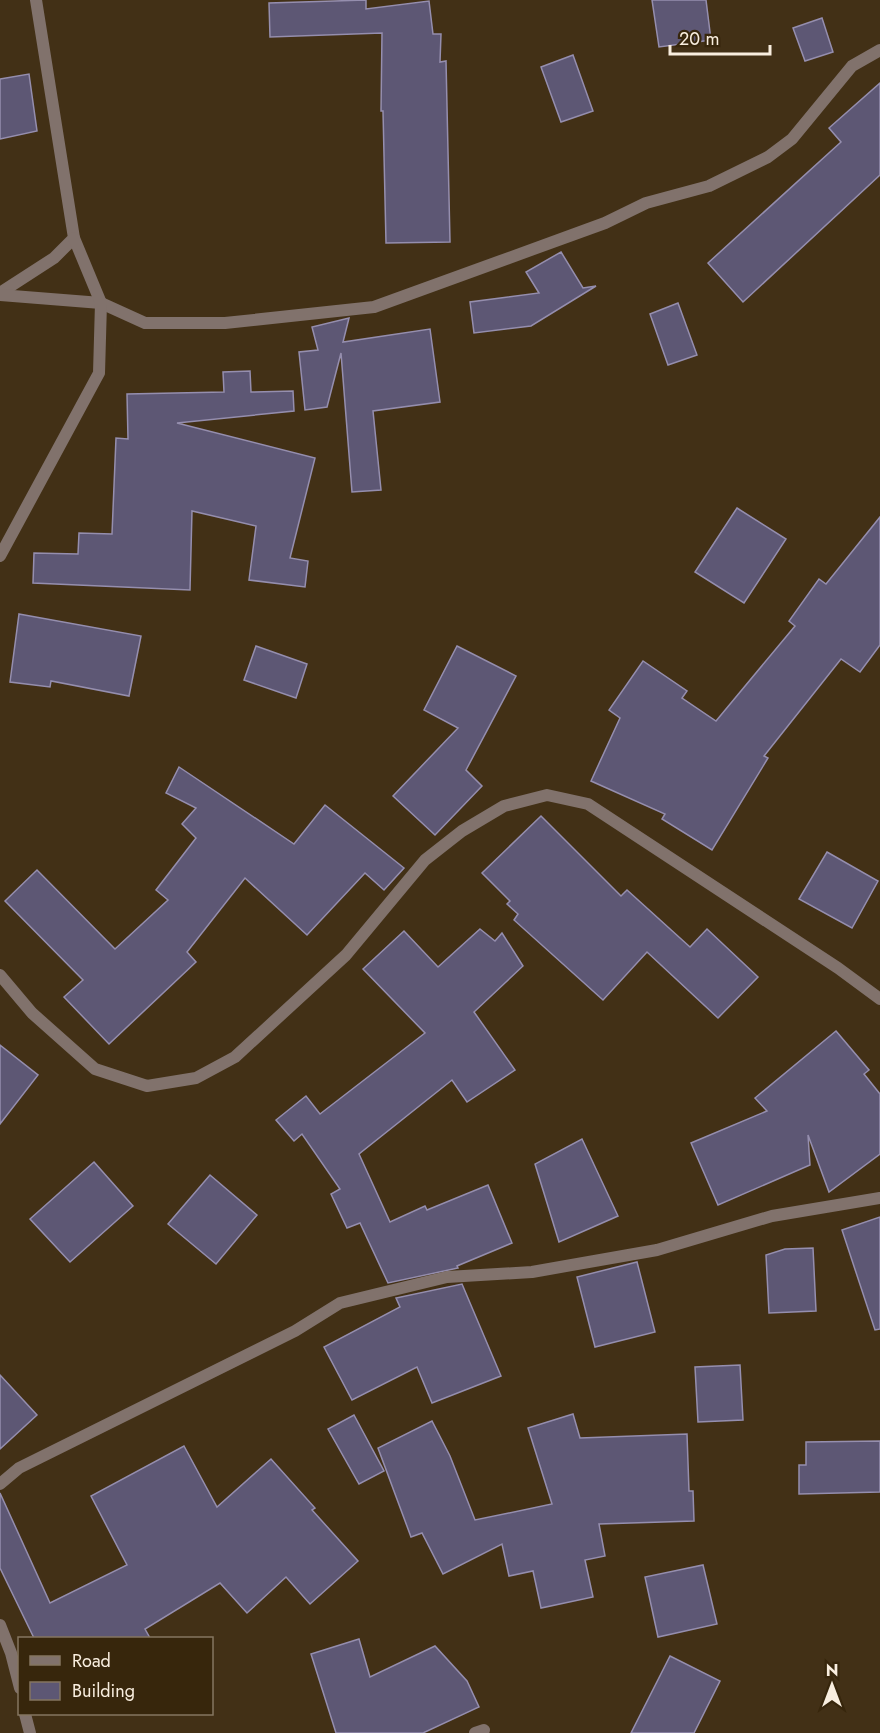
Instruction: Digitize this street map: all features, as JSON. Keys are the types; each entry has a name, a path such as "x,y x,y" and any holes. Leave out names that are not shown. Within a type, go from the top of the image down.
{"street":[{"path":"0,555 99,373 101,303 74,238 36,0"},
{"path":"0,294 101,303 145,323 225,323 374,307 605,223 646,203 709,186 768,157 792,139 852,66 880,50"},
{"path":"0,294 54,258 74,238"},
{"path":"0,975 32,1013 95,1069 147,1086 196,1078 235,1057 346,955 425,860 462,831 504,806 547,795 588,804 838,968 880,999"},
{"path":"0,1484 19,1468 295,1331 340,1303 447,1277 532,1272 657,1250 772,1216 880,1198"},
{"path":"0,1625 18,1680"},
{"path":"26,1715 30,1733"}],"building":[{"path":"366,0 366,9 429,1 433,34 441,34 440,62 446,61 450,242 386,243 383,111 381,111 382,33 270,37 269,3"},
{"path":"652,0 706,0 711,40 659,47"},
{"path":"822,18 833,52 805,61 793,28"},
{"path":"573,55 593,111 561,122 541,67"},
{"path":"29,74 37,131 0,139 0,79"},
{"path":"880,83 880,175 743,302 708,263 841,142 829,128"},
{"path":"561,252 583,288 596,286 531,326 474,333 470,302 539,293 526,272"},
{"path":"678,303 697,355 668,365 650,314"},
{"path":"349,318 343,342 430,329 440,402 373,411 381,490 352,492 341,353 327,407 305,410 299,352 318,350 312,327"},
{"path":"250,371 251,392 293,391 294,411 177,423 315,458 290,558 308,561 305,587 249,580 256,526 192,511 190,590 33,583 34,553 78,554 79,533 112,534 116,438 128,439 127,394 224,392 223,372"},
{"path":"737,508 786,539 744,603 695,572"},
{"path":"880,517 880,645 860,672 841,659 764,756 768,758 712,850 662,819 665,814 591,781 620,718 609,710 643,661 687,691 682,698 716,721 795,626 789,621 819,579 826,584"},
{"path":"19,614 141,636 129,696 51,681 50,687 10,682"},
{"path":"256,646 307,664 296,698 244,680"},
{"path":"457,646 516,676 466,770 482,786 435,835 393,796 458,728 424,710"},
{"path":"179,767 294,844 325,805 404,868 384,890 365,873 307,935 245,878 187,952 196,962 109,1044 64,997 83,980 5,901 37,870 115,949 168,900 156,890 196,838 182,824 196,808 166,793"},
{"path":"541,816 621,896 627,890 690,947 707,929 758,977 718,1018 647,952 603,1000 514,920 518,914 507,904 510,901 482,873"},
{"path":"827,852 878,881 852,928 799,899"},
{"path":"480,929 495,941 502,933 523,966 474,1012 515,1070 467,1102 452,1080 359,1154 390,1222 425,1206 427,1210 488,1185 512,1243 457,1266 458,1268 388,1283 360,1223 347,1228 331,1194 340,1189 302,1134 294,1141 276,1120 306,1096 320,1114 425,1033 363,969 404,931 438,967"},
{"path":"836,1031 869,1070 864,1074 880,1094 880,1154 829,1192 808,1135 810,1165 718,1205 691,1143 767,1111 755,1098"},
{"path":"0,1045 38,1075 0,1124"},
{"path":"582,1139 618,1216 559,1242 535,1164"},
{"path":"94,1162 133,1206 70,1262 30,1219"},
{"path":"210,1175 257,1215 216,1264 168,1224"},
{"path":"880,1217 880,1329 875,1330 842,1230"},
{"path":"813,1248 816,1311 769,1313 766,1255 785,1249"},
{"path":"637,1262 655,1332 595,1347 577,1277"},
{"path":"462,1284 501,1376 432,1403 417,1367 352,1400 324,1347 400,1307 396,1298"},
{"path":"740,1365 743,1420 698,1422 695,1367"},
{"path":"0,1375 37,1415 0,1449"},
{"path":"573,1414 580,1438 687,1434 689,1491 693,1491 694,1521 599,1524 605,1556 585,1560 593,1597 541,1608 533,1571 509,1576 502,1544 443,1574 422,1533 411,1537 378,1448 432,1421 450,1456 475,1520 552,1504 528,1428"},
{"path":"354,1415 384,1471 359,1484 328,1429"},
{"path":"880,1441 880,1492 799,1494 799,1465 806,1465 806,1442"},
{"path":"184,1446 217,1507 271,1459 315,1508 312,1510 358,1561 310,1604 286,1577 247,1613 220,1583 145,1629 149,1637 34,1637 0,1568 0,1493 50,1603 127,1565 91,1496"},
{"path":"703,1565 717,1624 658,1637 645,1577"},
{"path":"359,1639 370,1677 435,1646 467,1681 479,1707 423,1733 336,1733 311,1654"},
{"path":"670,1656 720,1681 694,1733 631,1733"}]}
